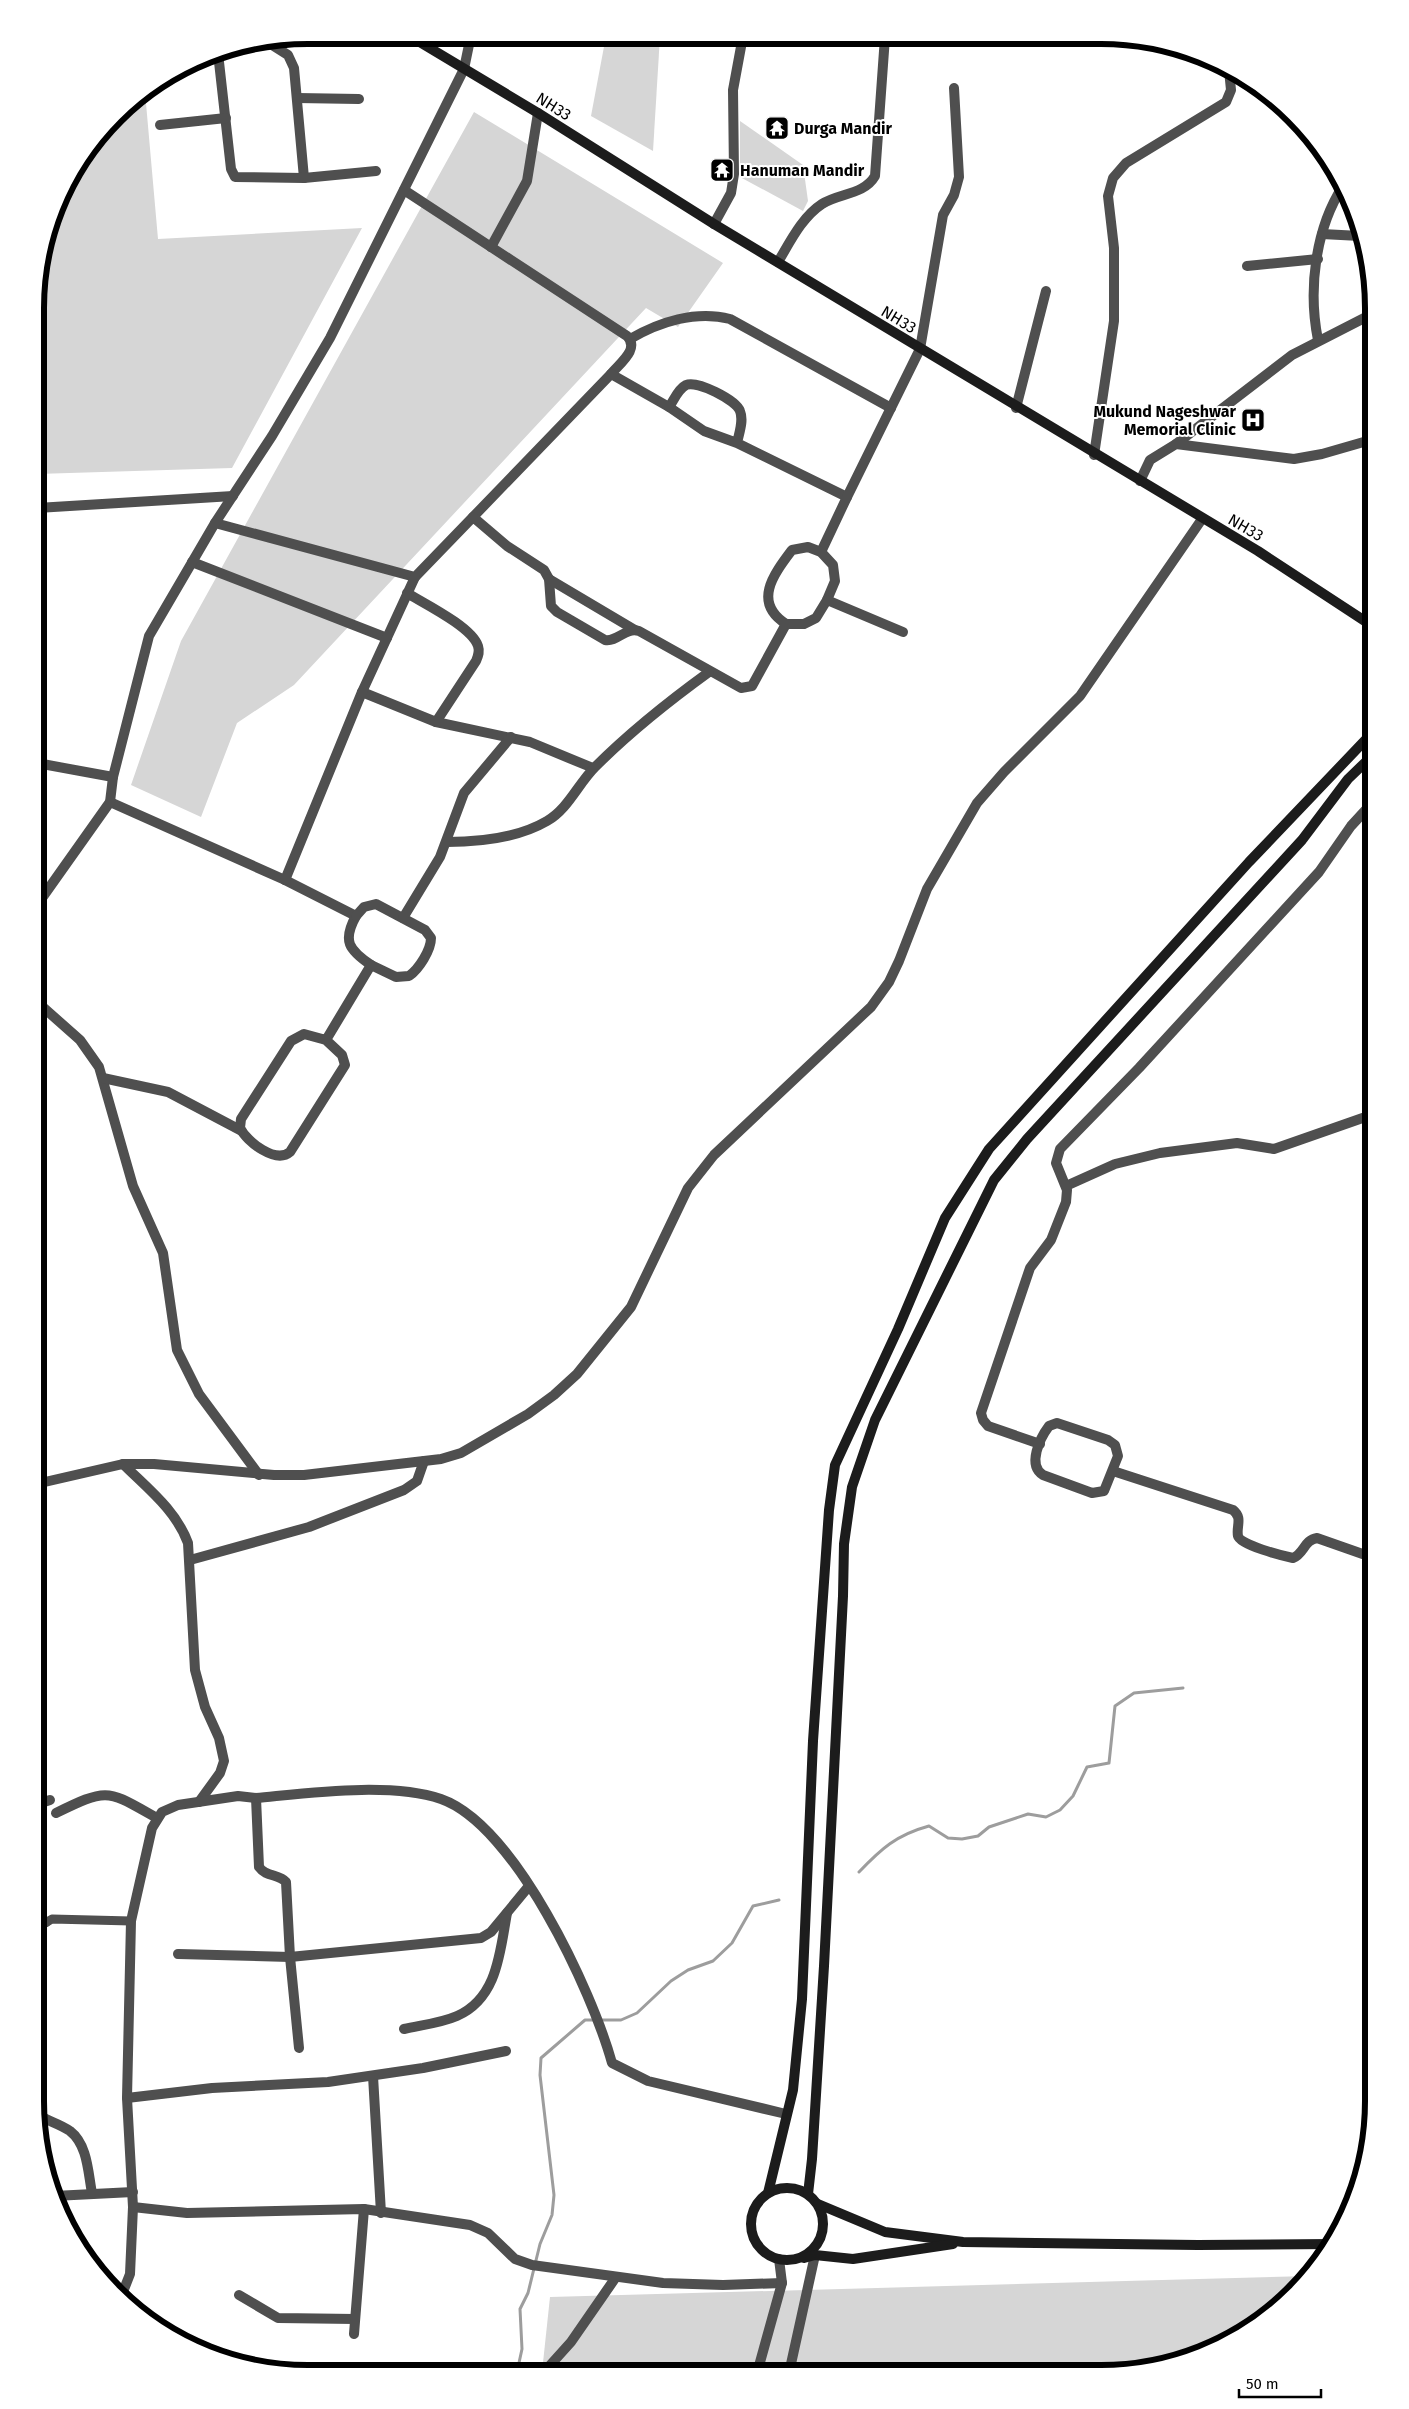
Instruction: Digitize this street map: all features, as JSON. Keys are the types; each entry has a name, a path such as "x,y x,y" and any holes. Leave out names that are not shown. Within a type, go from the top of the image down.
{"main road":[{"name":"NH33","path":"423,44 1016,408 1290,571 1365,621"},
{"path":"768,2193 793,2090 802,1999 813,1741 829,1510 835,1466 898,1329 945,1218 989,1149 1249,862 1365,740"},
{"path":"808,2194 824,1956 843,1596 844,1544 852,1487 875,1420 994,1180 1028,1138 1302,840 1348,779 1365,763"},
{"path":"963,2242 853,2259 815,2255 794,2260 780,2259 766,2254 756,2243 752,2230 752,2216 758,2203 768,2193 781,2188 795,2188 808,2194 818,2204 885,2232 963,2242 1198,2245 1323,2244"},
{"path":"794,2260 810,2253 821,2239 824,2221 818,2204"}],"street":[{"path":"44,894 110,802 113,777 149,636 215,523 272,436 330,338 464,69 469,44"},
{"path":"714,224 732,193 734,174 733,90 742,44"},
{"path":"778,262 814,211 835,198 865,188 876,176 885,44"},
{"path":"274,46 282,50 292,61 304,178"},
{"path":"219,60 231,169 235,177 304,178 376,171"},
{"path":"1094,455 1114,322 1114,248 1108,196 1113,178 1131,160 1226,102 1231,90 1230,77"},
{"path":"821,552 846,496 920,349 943,215 954,195 959,177 954,88"},
{"path":"296,98 359,99"},
{"path":"491,247 527,181 538,113"},
{"path":"160,124 226,118"},
{"path":"284,880 362,692 415,577 611,374 632,349 630,339 404,190"},
{"path":"1318,340 1314,314 1318,259 1327,217 1339,194"},
{"path":"1322,234 1355,236"},
{"path":"1247,266 1318,259"},
{"path":"1016,408 1046,291"},
{"path":"1140,481 1150,460 1176,444 1282,362 1318,340 1365,316"},
{"path":"630,339 667,321 723,317 738,322 891,408"},
{"path":"611,374 669,407 704,431 737,443 846,496"},
{"path":"669,407 679,391 688,384 697,385 718,394 735,404 741,412 737,443"},
{"path":"1176,444 1294,459 1365,442"},
{"path":"44,508 233,496"},
{"path":"473,517 507,546 544,570 549,579 551,606 557,612 601,639 611,640 628,631 635,630"},
{"path":"44,1482 123,1464 154,1464 259,1475 304,1475 424,1461 461,1453 554,1395 578,1374 631,1306 688,1188 700,1172 714,1155 871,1007 882,993 899,961 927,889 977,803 1004,772 1080,696 1202,519"},
{"path":"215,523 415,577"},
{"path":"808,547 821,552 833,565 835,581 827,600 816,618 804,624 786,624 776,618 768,606 767,594 777,570 792,550 808,547"},
{"path":"192,562 387,638"},
{"path":"549,579 635,630 741,688 752,686 786,624"},
{"path":"407,593 465,630 478,646 479,655 476,661 436,722"},
{"path":"827,600 903,632"},
{"path":"447,842 490,840 545,822 557,813 593,768 645,721 709,672"},
{"path":"362,692 436,722 530,742 593,768"},
{"path":"404,918 447,842 457,807 464,793 511,737"},
{"path":"44,764 113,777"},
{"path":"110,802 284,880 356,916"},
{"path":"1040,1444 988,1426 983,1420 981,1413 1030,1268 1051,1240 1066,1202 1066,1186 1056,1163 1060,1149 1139,1068 1319,872 1351,826 1365,811"},
{"path":"372,904 404,918 424,930 431,938 430,946 419,966 409,976 400,978 371,965 356,955 349,944 349,930 356,916 364,907 372,904"},
{"path":"326,1040 371,965"},
{"path":"44,1008 88,1049 103,1078 133,1186 163,1253 171,1322 177,1350 199,1394 259,1475"},
{"path":"103,1078 168,1092 240,1130 250,1141 276,1156 285,1156 290,1152 345,1065 342,1055 326,1040 304,1034 291,1041 244,1112 240,1123 240,1130"},
{"path":"1066,1186 1115,1164 1160,1153 1237,1143 1274,1149 1365,1117"},
{"path":"1054,1423 1108,1440 1115,1445 1118,1451 1113,1471 1105,1489 1097,1494 1043,1475 1037,1470 1035,1463 1046,1429 1054,1423"},
{"path":"190,1560 309,1527 404,1490 417,1481 424,1461"},
{"path":"123,1464 178,1521 188,1543 195,1670 205,1707 219,1738 224,1761 220,1773 199,1802"},
{"path":"1113,1471 1233,1510 1239,1517 1238,1536 1244,1543 1292,1558 1298,1555 1308,1541 1317,1538 1365,1555"},
{"path":"124,2290 130,2274 134,2207 127,2098 131,1921 152,1828 157,1818 170,1808 238,1796 256,1798 394,1790 441,1799 460,1807 479,1823 510,1858 529,1886 574,1963 604,2033 612,2064 648,2081 786,2114"},
{"path":"56,1813 86,1798 108,1794 157,1818"},
{"path":"256,1798 258,1863 263,1872 282,1878 286,1882 290,1957 299,2048"},
{"path":"44,1802 50,1800"},
{"path":"178,1954 290,1957 480,1938 491,1932 529,1886"},
{"path":"404,2029 457,2016 479,2002 494,1977 508,1912"},
{"path":"46,1922 52,1920 131,1921"},
{"path":"127,2098 212,2088 328,2082 423,2068 506,2051"},
{"path":"373,2076 381,2213"},
{"path":"44,2118 67,2129 79,2141 86,2159 92,2193"},
{"path":"62,2195 133,2192"},
{"path":"134,2207 186,2213 364,2209 470,2225 488,2233 515,2259 536,2266 663,2283 724,2286 782,2283"},
{"path":"354,2334 364,2209"},
{"path":"791,2365 815,2255"},
{"path":"759,2365 782,2283 780,2259"},
{"path":"551,2365 567,2348 616,2277"},
{"path":"239,2295 278,2318 355,2319"}],"shaded area":[{"path":"604,44 660,44 653,151 591,116"},
{"path":"146,99 158,239 362,228 232,468 44,474 44,291 53,240 71,191 88,161 121,121"},
{"path":"474,112 723,263 678,327 646,308 294,685 237,723 201,817 131,785 181,641"},
{"path":"740,121 803,165 808,201 803,211 740,177"},
{"path":"1299,2276 1262,2311 1218,2338 1169,2356 1118,2365 543,2365 550,2297"}],"waterway":[{"path":"859,1872 875,1856 898,1838 929,1826 948,1838 962,1839 978,1836 989,1827 1028,1814 1046,1817 1060,1810 1073,1796 1087,1767 1109,1763 1115,1706 1134,1693 1183,1688"},
{"path":"519,2365 522,2349 520,2309 528,2293 540,2244 552,2215 554,2195 540,2075 541,2058 585,2020 621,2020 637,2013 671,1981 688,1970 713,1961 732,1943 753,1906 779,1900"}],"place":[{"name":"Durga Mandir","path":"777,128"},
{"name":"Hanuman Mandir","path":"722,170"},
{"name":"Mukund Nageshwar Memorial Clinic","path":"1253,420"}]}
